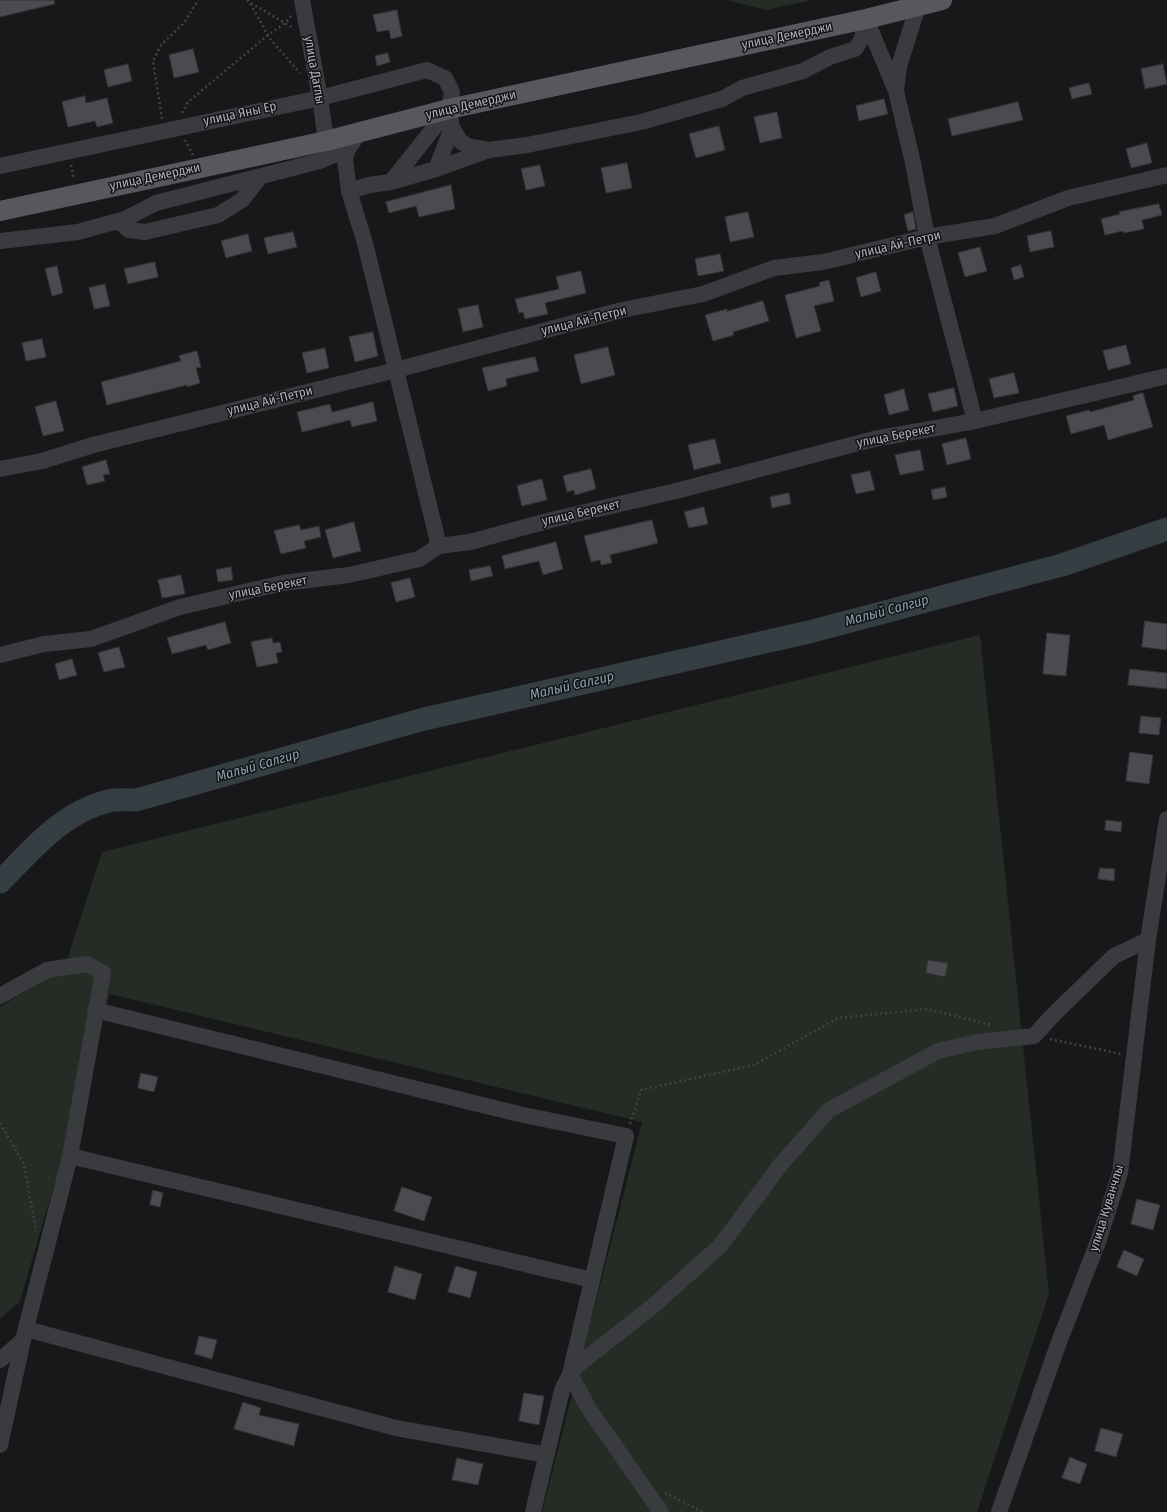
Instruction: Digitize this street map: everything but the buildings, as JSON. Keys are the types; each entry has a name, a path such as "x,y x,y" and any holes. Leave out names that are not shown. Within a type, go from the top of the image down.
{"main road":[{"name":"улица Демерджи","path":"0,211 77,193 326,141 360,132 450,118 942,0"}],"street":[{"name":"улица Даглы","path":"302,1 320,98 326,141"},
{"path":"896,90 899,66 918,6"},
{"path":"866,19 896,90 913,163 927,237 975,421"},
{"path":"349,191 369,185 391,182 436,169 489,150 527,145 641,122 722,99 742,88 803,71 830,57 854,49 862,39 866,19"},
{"name":"улица Яны Ер","path":"0,166 68,150 320,98 427,70 445,78 452,92 450,118 436,169"},
{"path":"391,182 450,118 460,141 468,146 489,150"},
{"path":"360,132 348,149 345,159 349,191 365,243 439,546"},
{"path":"0,241 78,232 118,221 156,204 320,161 348,149"},
{"name":"улица Ай-Петри","path":"0,469 42,461 93,445 396,370 622,310 703,294 774,268 823,262 927,237 995,226 1068,198 1167,175"},
{"path":"118,221 128,230 145,232 218,215 242,200 260,177"},
{"name":"улица Берекет","path":"0,655 44,644 91,639 180,607 283,582 349,575 419,559 439,546 470,542 551,520 680,490 874,439 975,421 1167,376"},
{"name":"улица Куванчлы","path":"999,1512 1057,1349 1098,1242 1120,1173 1148,940 1167,819"},
{"path":"570,1374 579,1364 653,1306 720,1246 780,1164 829,1110 938,1050 977,1042 1034,1036 1054,1014 1114,956 1148,940"},
{"path":"0,996 47,970 87,964 103,973 95,1010 70,1156 25,1334 0,1445"},
{"path":"95,1010 519,1114 626,1136 570,1374 562,1390 533,1512"},
{"path":"70,1156 592,1280"},
{"path":"0,1360 25,1334"},
{"path":"25,1334 396,1428 547,1456"},
{"path":"570,1374 589,1409 661,1512"}],"path":[{"path":"198,0 184,23 162,45 153,61 171,129 199,167"},
{"path":"247,0 308,37"},
{"path":"171,129 188,102 268,35 285,23 302,1"},
{"path":"250,3 268,35 302,75"},
{"path":"68,150 77,193"},
{"path":"626,1136 641,1090 754,1065 838,1018 926,1008 998,1027"},
{"path":"1034,1036 1134,1056"},
{"path":"0,1123 24,1164 37,1238"},
{"path":"664,1492 703,1512"}],"shaded area":[{"path":"727,0 813,0 766,10"},
{"path":"980,635 1049,1294 977,1512 542,1512 642,1122 110,994 20,1301 0,1319 0,1007 65,966 102,852"}],"waterway":[{"name":"Малый Салгир","path":"0,882 36,845 62,823 76,814 108,801 136,800 424,719 809,632 1062,565 1167,529"}]}
